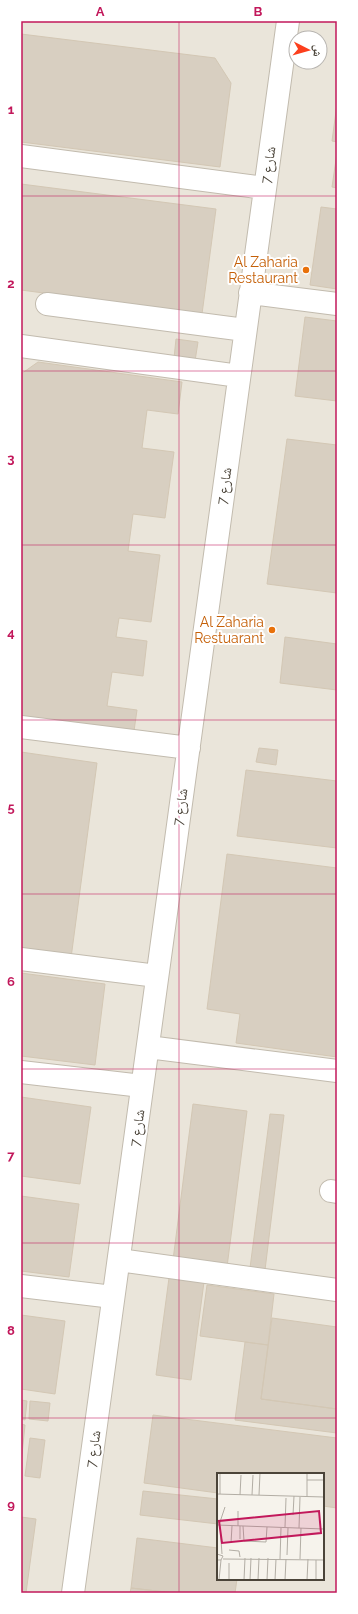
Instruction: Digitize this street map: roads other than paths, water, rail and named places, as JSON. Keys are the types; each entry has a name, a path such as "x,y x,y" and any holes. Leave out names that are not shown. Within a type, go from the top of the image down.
{"street":[{"name":"شارع 7","path":"73,1593 288,21"},
{"path":"21,156 265,188"},
{"path":"250,293 337,304"},
{"path":"47,304 246,330"},
{"path":"21,346 239,376"},
{"path":"21,727 188,748"},
{"path":"21,959 157,976"},
{"path":"148,1047 337,1071"},
{"path":"21,1072 142,1086"},
{"path":"119,1260 337,1290"},
{"path":"21,1286 114,1298"}],"place":[{"name":"Al Zaharia Restaurant","path":"306,270"},
{"name":"Al Zaharia Restuarant","path":"272,630"}]}
